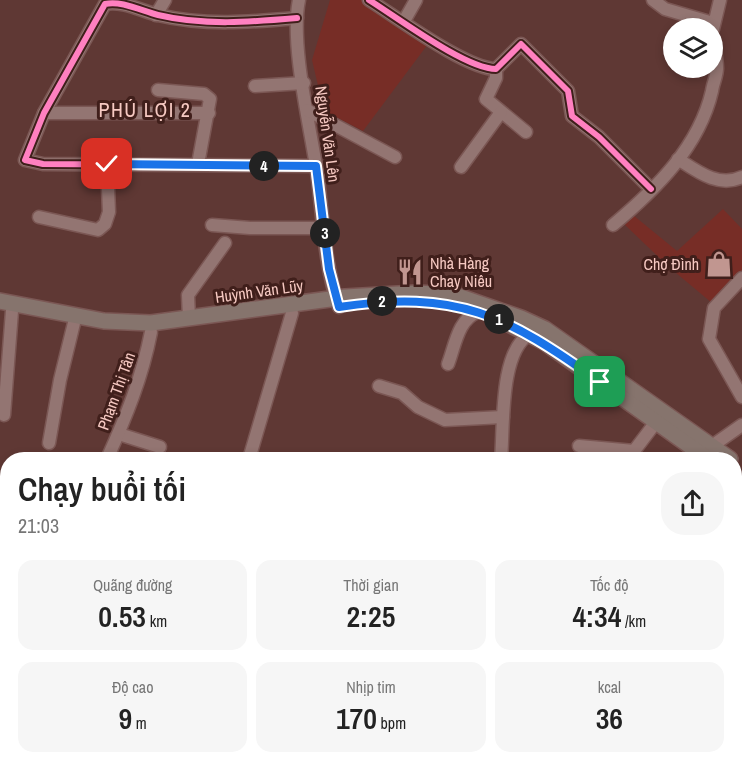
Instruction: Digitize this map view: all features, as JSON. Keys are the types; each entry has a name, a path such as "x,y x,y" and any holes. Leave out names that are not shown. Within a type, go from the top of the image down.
{"main road":[{"name":"Huỳnh Văn Lũy","path":"455,300 531,334 656,422 708,452"},
{"name":"Huỳnh Văn Lũy","path":"0,301 151,328 189,318 337,303 455,300 521,318 545,329 709,452"},
{"name":"Huỳnh Văn Lũy","path":"6,310 74,323 151,328 292,313 337,303"}],"street":[{"path":"156,15 165,0"},
{"name":"Nguyễn Văn Lên","path":"299,0 297,18 303,83 337,303"},
{"path":"369,0 463,58 486,69 496,69"},
{"path":"404,21 416,0"},
{"path":"653,0 665,9 686,18"},
{"path":"716,18 720,0"},
{"path":"297,18 222,23 156,15 124,3 102,2 44,113 25,160 43,164 316,166"},
{"path":"526,132 485,97 496,78 496,69 521,44 568,91 572,116 599,137 651,189"},
{"path":"613,225 651,189 678,159 702,123 715,78"},
{"path":"255,86 303,83"},
{"path":"158,90 208,95 209,113 198,164"},
{"path":"307,110 395,158"},
{"path":"461,167 501,112"},
{"path":"44,113 209,113"},
{"path":"678,159 713,179 730,182 742,177"},
{"path":"39,217 98,230 105,224 109,212 107,164"},
{"path":"212,225 250,228 324,228"},
{"path":"189,318 188,295 225,243"},
{"path":"742,278 714,308 709,339 742,397"},
{"path":"4,415 6,310"},
{"path":"448,364 464,322 469,315 478,312"},
{"path":"251,452 292,313"},
{"path":"48,443 74,323"},
{"name":"Phạm Thị Tân","path":"110,452 144,368 151,328"},
{"path":"501,452 503,417 511,364 524,338 531,334"},
{"path":"379,386 402,393 418,407 445,420 503,417"},
{"path":"579,446 634,451 656,422"},
{"path":"711,452 742,425"},
{"path":"119,434 160,447"}],"shaded area":[{"path":"330,0 362,0 428,44 363,131 324,111 312,60"},
{"path":"723,209 742,229 742,275 712,303 669,267 625,225 633,215 677,251"}],"cycle path":[{"path":"369,0 450,52 483,67 496,69 521,44 568,91 572,116 599,137 651,189"},
{"path":"297,18 245,22 193,21 158,15 125,5 105,4 44,113 25,160 43,164 316,166"}],"place":[{"name":"Chợ Đình","path":"719,264"},
{"name":"Nhà Hàng Chay Niêu","path":"410,272"}],"district":[{"name":"PHÚ LỢI 2","path":"145,109"}],"route":[{"path":"107,164 316,166 329,269 339,307 381,301 417,300 455,305 493,316 531,334 600,382"}]}
